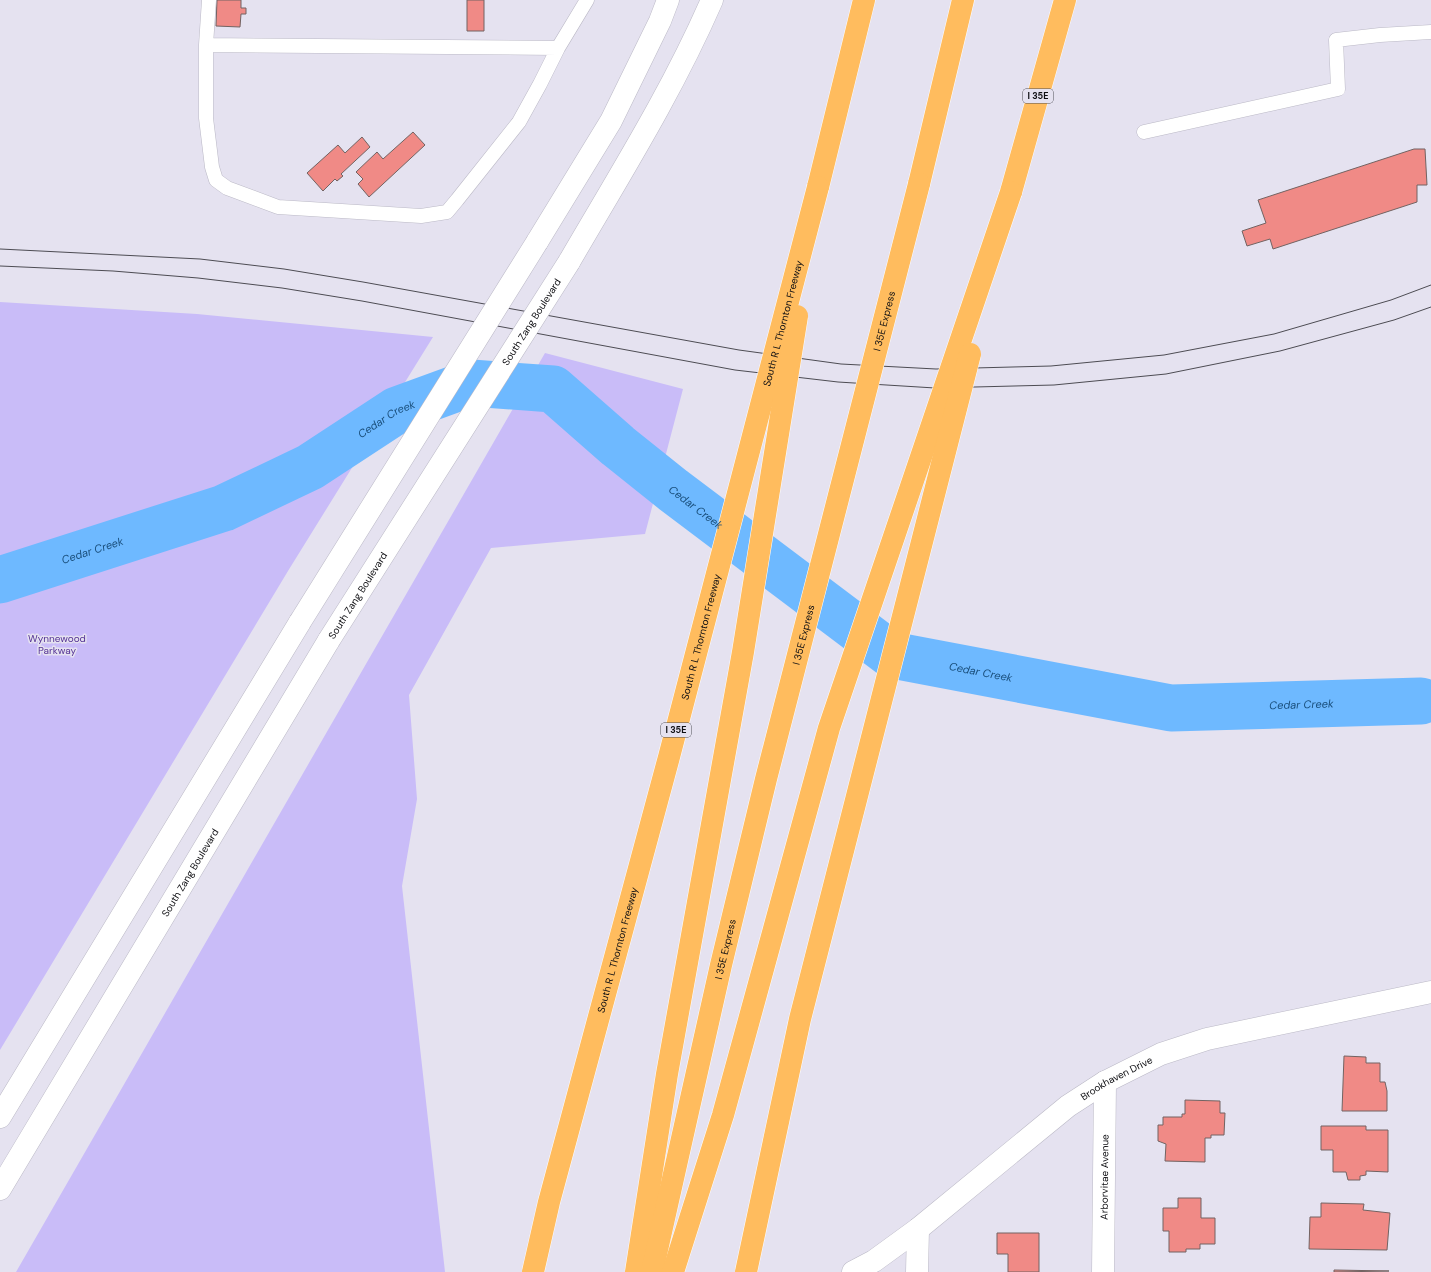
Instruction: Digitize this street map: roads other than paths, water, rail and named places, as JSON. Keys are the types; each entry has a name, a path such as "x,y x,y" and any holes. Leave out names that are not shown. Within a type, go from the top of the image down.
{"highway":[{"name":"South R L Thornton Freeway","path":"533,1272 551,1194 669,757 818,187 864,0"},
{"name":"I 35E Express","path":"652,1272 721,965 766,779 919,184 963,0"},
{"name":"I 35E","path":"746,1272 800,1019 1012,192 1065,0"},
{"path":"636,1272 667,1074 743,652 818,187"},
{"path":"673,1272 723,1115 829,728 1012,192"}],"main road":[{"path":"0,1117 300,622 611,121 660,21 668,0"},
{"name":"South Zang Boulevard","path":"0,1189 329,640 569,262 667,94 694,41 712,0"},
{"name":"Brookhaven Drive","path":"853,1272 874,1261 918,1230 1068,1106 1105,1082 1162,1054 1207,1040 1431,992"},
{"name":"Arborvitae Avenue","path":"1103,1272 1105,1082"},
{"path":"917,1272 918,1230"}],"lane":[{"path":"209,0 206,45 206,118 212,167 216,180 227,188 278,207 421,216 447,212 519,122 558,48 587,0"},
{"path":"1144,132 1338,89 1336,40 1380,35 1431,32"},
{"path":"206,45 558,48"}],"waterway":[{"name":"Cedar Creek","path":"0,580 224,508 310,467 397,410 471,383 553,389 618,446 673,490 892,655 1171,708 1421,701"}],"tram line":[{"path":"0,249 200,259 284,269 739,350 841,364 936,369 1051,366 1164,355 1274,334 1391,300 1431,285"},
{"path":"0,266 113,271 198,278 282,288 362,301 735,370 838,382 935,388 1054,385 1166,374 1280,351 1394,320 1431,307"}],"park label":[{"name":"Wynnewood Parkway","path":"57,644"}]}
